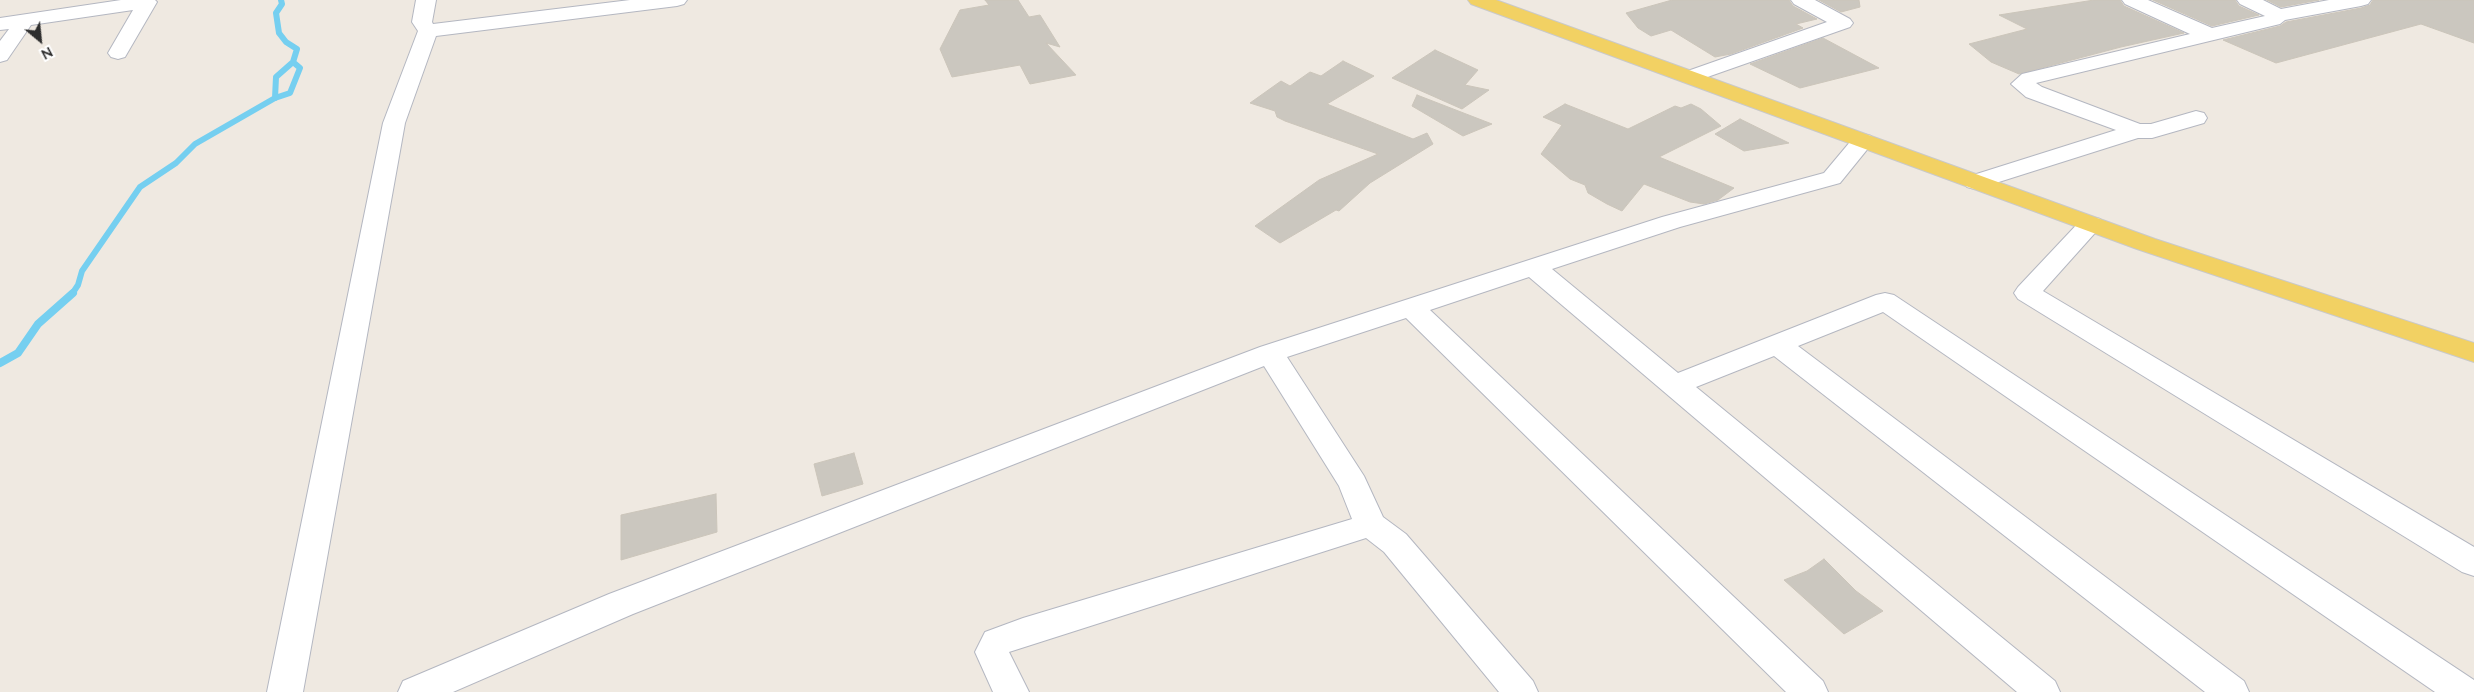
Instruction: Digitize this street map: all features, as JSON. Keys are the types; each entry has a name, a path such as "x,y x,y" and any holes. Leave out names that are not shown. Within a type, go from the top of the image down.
{"main road":[{"path":"1478,0 2091,224 2474,353"}],"street":[{"path":"426,0 422,22 428,31"},
{"path":"428,31 668,0"},
{"path":"1689,77 1843,23 1801,0"},
{"path":"2132,0 2210,35"},
{"path":"2247,0 2279,15"},
{"path":"2136,131 2034,92 2022,84 2029,78 2272,20 2279,15 2361,0"},
{"path":"0,24 146,2 118,53"},
{"path":"0,56 25,20"},
{"path":"285,692 394,123 428,31"},
{"path":"1975,182 2136,131 2152,131 2196,118"},
{"path":"416,692 621,604 1270,353 1671,222 1832,178 1863,140"},
{"path":"2091,224 2028,293 2474,563"},
{"path":"1533,267 2042,692"},
{"path":"1674,384 1885,301 2446,688"},
{"path":"1411,307 1810,692"},
{"path":"1777,344 2231,692"},
{"path":"1270,353 1353,484 1372,525 1395,543 1520,692"},
{"path":"1011,692 992,652 997,642 1023,632 1372,525"}],"building":[{"path":"985,0 1018,0 1029,17 1040,15 1060,47 1046,43 1076,75 1030,84 1020,65 952,77 940,49 960,10 989,5"},
{"path":"1672,0 1789,0 1793,6 1817,19 1796,24 1803,28 1731,54 1715,57 1671,30 1651,36 1638,28 1626,13"},
{"path":"1819,0 1859,0 1860,7 1841,12"},
{"path":"2094,0 2120,0 2124,6 2184,33 2121,47 2019,74 1991,62 1969,44 2027,29 1999,15"},
{"path":"2153,0 2235,0 2239,6 2259,15 2212,26"},
{"path":"2267,0 2319,0 2281,7"},
{"path":"2373,0 2474,0 2474,43 2421,24 2276,63 2223,40 2280,26 2286,22 2361,8 2370,5"},
{"path":"1823,38 1879,68 1800,88 1750,64"},
{"path":"1435,50 1478,70 1465,85 1489,90 1462,109 1392,78"},
{"path":"1343,61 1374,76 1327,104 1413,139 1427,133 1433,144 1370,183 1339,211 1336,210 1280,243 1255,226 1319,180 1378,154 1285,121 1277,117 1275,111 1250,103 1281,81 1290,86 1310,72 1321,76"},
{"path":"1417,95 1492,124 1463,136 1412,106"},
{"path":"1565,104 1628,129 1675,106 1681,108 1691,104 1701,109 1721,126 1659,157 1734,188 1718,200 1704,204 1690,202 1644,184 1622,211 1607,204 1588,193 1585,185 1570,179 1541,154 1562,125 1543,117"},
{"path":"1740,119 1789,143 1744,151 1715,134"},
{"path":"854,453 863,484 822,496 814,464"},
{"path":"716,494 717,532 621,560 621,515"},
{"path":"1824,559 1856,591 1883,611 1844,634 1784,580 1807,571"}],"waterway":[{"path":"281,0 282,4 276,13 279,33 286,42 297,49 293,62"},
{"path":"275,98 276,77 293,62"},
{"path":"275,98 290,93 300,68 293,62"},
{"path":"72,294 78,285 82,271 140,187 176,163 195,144 275,98"},
{"path":"0,363 18,353 38,324 72,294"}]}
